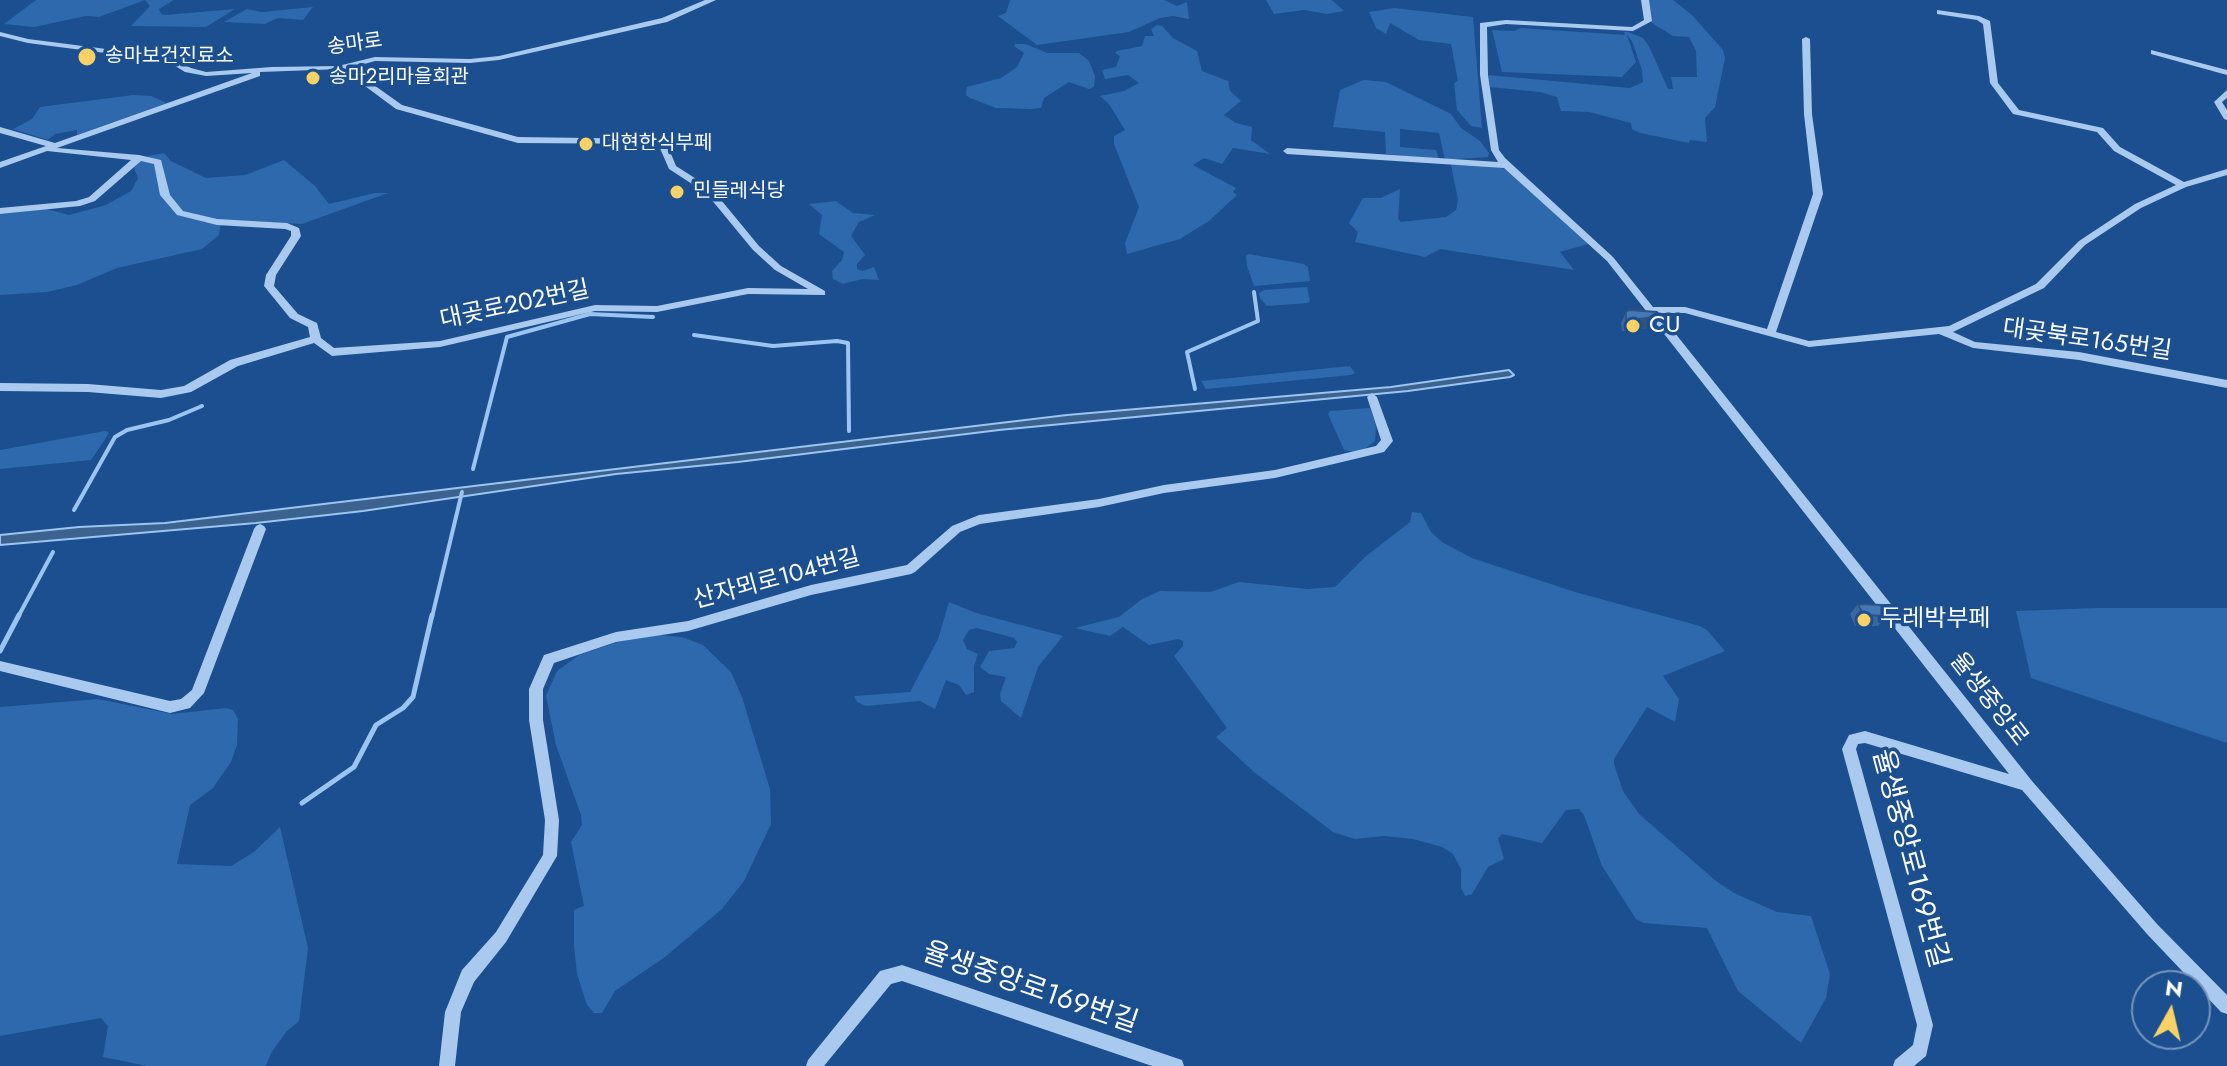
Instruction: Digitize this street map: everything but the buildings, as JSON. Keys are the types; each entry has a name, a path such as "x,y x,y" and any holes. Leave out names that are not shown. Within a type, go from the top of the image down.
{"street":[{"name":"송마로","path":"0,34 28,41 169,59 195,72 344,67 375,59 470,61 499,58 664,20 712,0"},
{"path":"1505,165 1495,150 1484,75 1483,25 1506,22 1633,29 1648,21 1645,0"},
{"path":"1940,12 1979,18 1987,23 1994,83 2016,112 2100,130 2117,149 2183,185"},
{"path":"1770,334 1818,194 1808,114 1806,39"},
{"path":"2154,52 2227,73"},
{"name":"대곶로202번길","path":"139,158 158,162 165,195 180,213 217,222 293,228 297,233 271,275 269,286 294,316 313,325 316,339 332,352 440,344 595,308 657,309 748,291 821,293 778,268 767,258 716,198 672,167 663,144 657,141 518,140 399,107 344,67"},
{"path":"0,165 272,69"},
{"path":"2227,93 2218,102 2227,117"},
{"path":"0,130 54,145"},
{"path":"43,150 139,158"},
{"path":"1287,151 1505,165"},
{"path":"0,211 77,204 92,199 139,158"},
{"name":"율생중앙로","path":"1505,165 1610,259 2027,785 2152,929 2227,1006"},
{"path":"1649,310 1685,310 1799,343 1819,345 1959,327 2040,286 2082,243 2138,206 2183,185 2227,172"},
{"name":"대곶북로165번길","path":"1942,331 1973,345 2079,356 2227,384"},
{"path":"0,387 176,392 200,384 234,363 316,339"},
{"name":"산자뫼로104번길","path":"447,1066 453,1012 468,976 501,937 550,856 552,820 540,757 536,704 536,689 549,659 616,637 688,626 811,590 911,569 956,529 979,520 1275,474 1380,449 1387,441 1372,397"},
{"path":"0,666 170,707 185,704 197,693 260,529"},
{"name":"율생중앙로169번길","path":"1901,1066 1920,1050 1925,1025 1849,749 1854,739 1865,737 2027,785"},
{"name":"율생중앙로169번길","path":"814,1066 886,977 902,973 1176,1066"}],"shaded area":[{"path":"36,0 145,0 99,17 86,16 34,27 4,24"},
{"path":"145,0 174,0 159,9 165,15 235,9 206,27 131,26 150,6"},
{"path":"1010,0 1164,0 1177,6 1187,2 1189,19 1173,16 1160,18 1129,32 1037,45 998,16 1006,13"},
{"path":"1266,0 1332,0 1344,11 1327,14 1304,10 1274,14"},
{"path":"1647,0 1673,0 1692,15 1723,50 1725,58 1715,107 1705,118 1707,142 1690,140 1689,143 1640,133 1632,129 1631,123 1589,112 1561,111 1557,97 1540,92 1490,87 1488,75 1630,88 1643,82 1642,70 1627,35 1636,62 1622,77 1502,72 1492,30 1514,31 1521,28 1625,35 1624,32 1628,32 1643,38 1649,46 1668,89 1673,89 1671,77 1697,77 1696,51 1689,37 1673,36 1652,23"},
{"path":"313,7 303,20 278,18 265,24 224,22 247,9 262,12"},
{"path":"1394,8 1473,17 1482,128 1471,126 1457,110 1454,83 1458,81 1451,44 1419,40 1390,23 1386,34 1376,28 1369,12"},
{"path":"1157,25 1197,51 1202,71 1228,81 1230,91 1241,101 1224,115 1236,123 1252,127 1251,140 1270,154 1233,148 1222,164 1204,158 1193,165 1236,188 1233,192 1237,195 1209,221 1180,239 1127,254 1125,243 1139,207 1114,144 1114,136 1125,130 1109,104 1100,96 1124,91 1139,83 1128,75 1105,79 1102,70 1116,67 1120,56 1115,53 1117,51 1142,46 1145,36 1154,36 1151,29"},
{"path":"1015,44 1026,44 1047,53 1079,53 1089,61 1095,76 1094,87 1089,89 1069,82 1044,98 1041,108 1032,109 996,108 966,95 967,87 1001,78 1017,67 1024,53"},
{"path":"1364,80 1386,82 1451,114 1461,128 1480,141 1489,153 1488,157 1445,160 1439,133 1400,129 1400,147 1436,150 1439,159 1386,154 1385,132 1333,127 1340,90"},
{"path":"133,95 151,96 167,103 77,135 77,130 55,134 48,140 13,129 32,119 40,107"},
{"path":"164,153 171,161 206,178 245,175 284,160 315,186 329,204 388,193 302,224 228,220 221,222 219,235 202,249 117,268 77,285 47,292 0,295 0,214 47,209 69,215 106,205 131,191 138,178 134,168 136,164 148,156"},
{"path":"1451,165 1494,166 1516,177 1588,244 1560,252 1574,270 1440,249 1425,257 1355,242 1358,232 1349,223 1363,198 1381,198 1400,189 1398,219 1401,222 1446,217 1456,210 1458,200"},
{"path":"836,201 853,213 875,215 859,222 851,236 865,255 857,264 857,269 863,271 874,267 879,280 862,279 843,284 833,279 832,271 842,260 844,252 819,234 822,215 809,204"},
{"path":"1246,256 1304,264 1308,267 1310,281 1254,286 1247,266"},
{"path":"1307,287 1310,301 1307,303 1267,306 1259,293 1264,290"},
{"path":"1350,366 1355,373 1351,375 1206,389 1201,381"},
{"path":"1509,370 1514,375 1408,391 999,430 616,474 363,511 256,523 0,545 0,535 165,523 1067,415 1391,387"},
{"path":"1370,408 1376,426 1375,441 1365,449 1353,452 1344,450 1328,414 1330,411"},
{"path":"109,432 91,460 0,469 0,450"},
{"path":"1412,512 1421,513 1431,532 1442,542 1472,558 1575,592 1700,626 1725,651 1663,676 1679,699 1675,722 1647,707 1614,759 1614,764 1623,791 1639,814 1716,881 1734,893 1777,912 1811,916 1830,974 1826,998 1801,1043 1738,991 1707,928 1644,923 1636,919 1602,866 1579,809 1566,810 1542,843 1502,834 1498,838 1504,859 1488,867 1472,894 1465,896 1461,888 1461,869 1453,854 1442,847 1413,839 1384,836 1355,839 1333,832 1254,772 1216,737 1227,728 1174,656 1183,646 1183,641 1178,639 1149,645 1123,627 1110,636 1075,628 1119,617 1142,599 1160,591 1210,592 1239,582 1308,589 1335,587 1365,557 1410,522"},
{"path":"949,602 976,613 1063,636 1038,667 1021,718 1001,701 1000,694 1006,677 989,674 980,667 989,651 1014,648 1017,642 1014,638 977,628 969,630 963,640 967,649 978,654 974,666 974,692 966,695 959,685 946,680 935,709 920,701 866,706 857,702 854,696 910,692 938,639"},
{"path":"2227,608 2227,743 2031,678 2016,611"},
{"path":"659,635 682,637 703,645 731,672 742,697 770,789 771,824 744,881 722,909 665,957 615,991 602,1013 594,1013 587,1005 577,974 574,946 574,910 584,906 571,842 582,825 581,815 556,745 546,696 557,671 579,655 618,642"},
{"path":"98,699 172,714 226,708 233,710 238,719 237,745 231,762 213,788 190,805 177,864 231,866 254,852 280,827 308,948 299,1021 286,1032 266,1066 147,1066 103,1057 108,1026 101,1018 0,1036 0,707"}],"waterway":[{"path":"1195,389 1187,352 1258,321 1254,292"},
{"path":"473,469 507,337 590,314 653,317"},
{"path":"694,335 773,346 837,341 848,343 849,431"},
{"path":"74,510 115,437 127,430 169,420 202,406"},
{"path":"432,617 462,492"},
{"path":"18,617 53,552"},
{"path":"0,651 19,615"},
{"path":"302,803 354,767 376,725 403,708 413,697 432,615"}],"place":[{"name":"송마보건진료소","path":"87,57"},
{"name":"송마2리마을회관","path":"313,78"},
{"name":"대현한식부페","path":"586,144"},
{"name":"민들레식당","path":"677,192"},
{"name":"CU","path":"1633,326"},
{"name":"두레박부페","path":"1864,620"}]}
